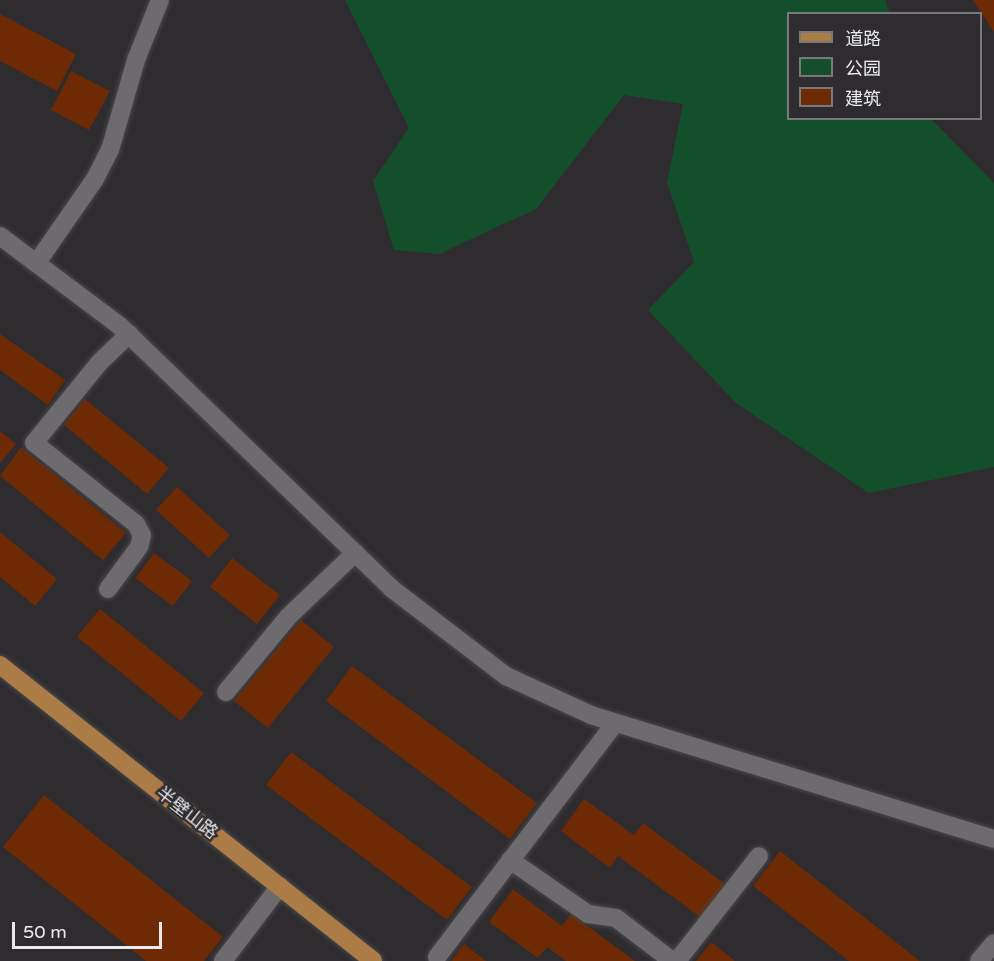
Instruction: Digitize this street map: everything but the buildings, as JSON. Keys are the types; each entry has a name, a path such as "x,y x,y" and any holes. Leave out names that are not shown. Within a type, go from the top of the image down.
{"main road":[{"name":"半壁山路","path":"0,665 373,961"}],"street":[{"path":"38,261 95,179 110,150 136,60 160,0"},
{"path":"0,236 38,261 129,334 399,594 506,676 615,723 994,839"},
{"path":"108,589 139,547 142,535 136,524 34,443 99,363 129,334"},
{"path":"226,692 288,617 355,553"},
{"path":"437,957 615,723"},
{"path":"677,961 759,856"},
{"path":"510,860 588,914 616,918 672,961"},
{"path":"223,961 280,886"},
{"path":"979,961 994,943"}],"green space":[{"path":"345,0 885,0 890,12 787,12 787,120 932,120 994,183 994,467 869,493 736,403 648,310 694,262 667,183 683,104 624,95 536,209 439,254 394,250 373,181 409,128"}]}
